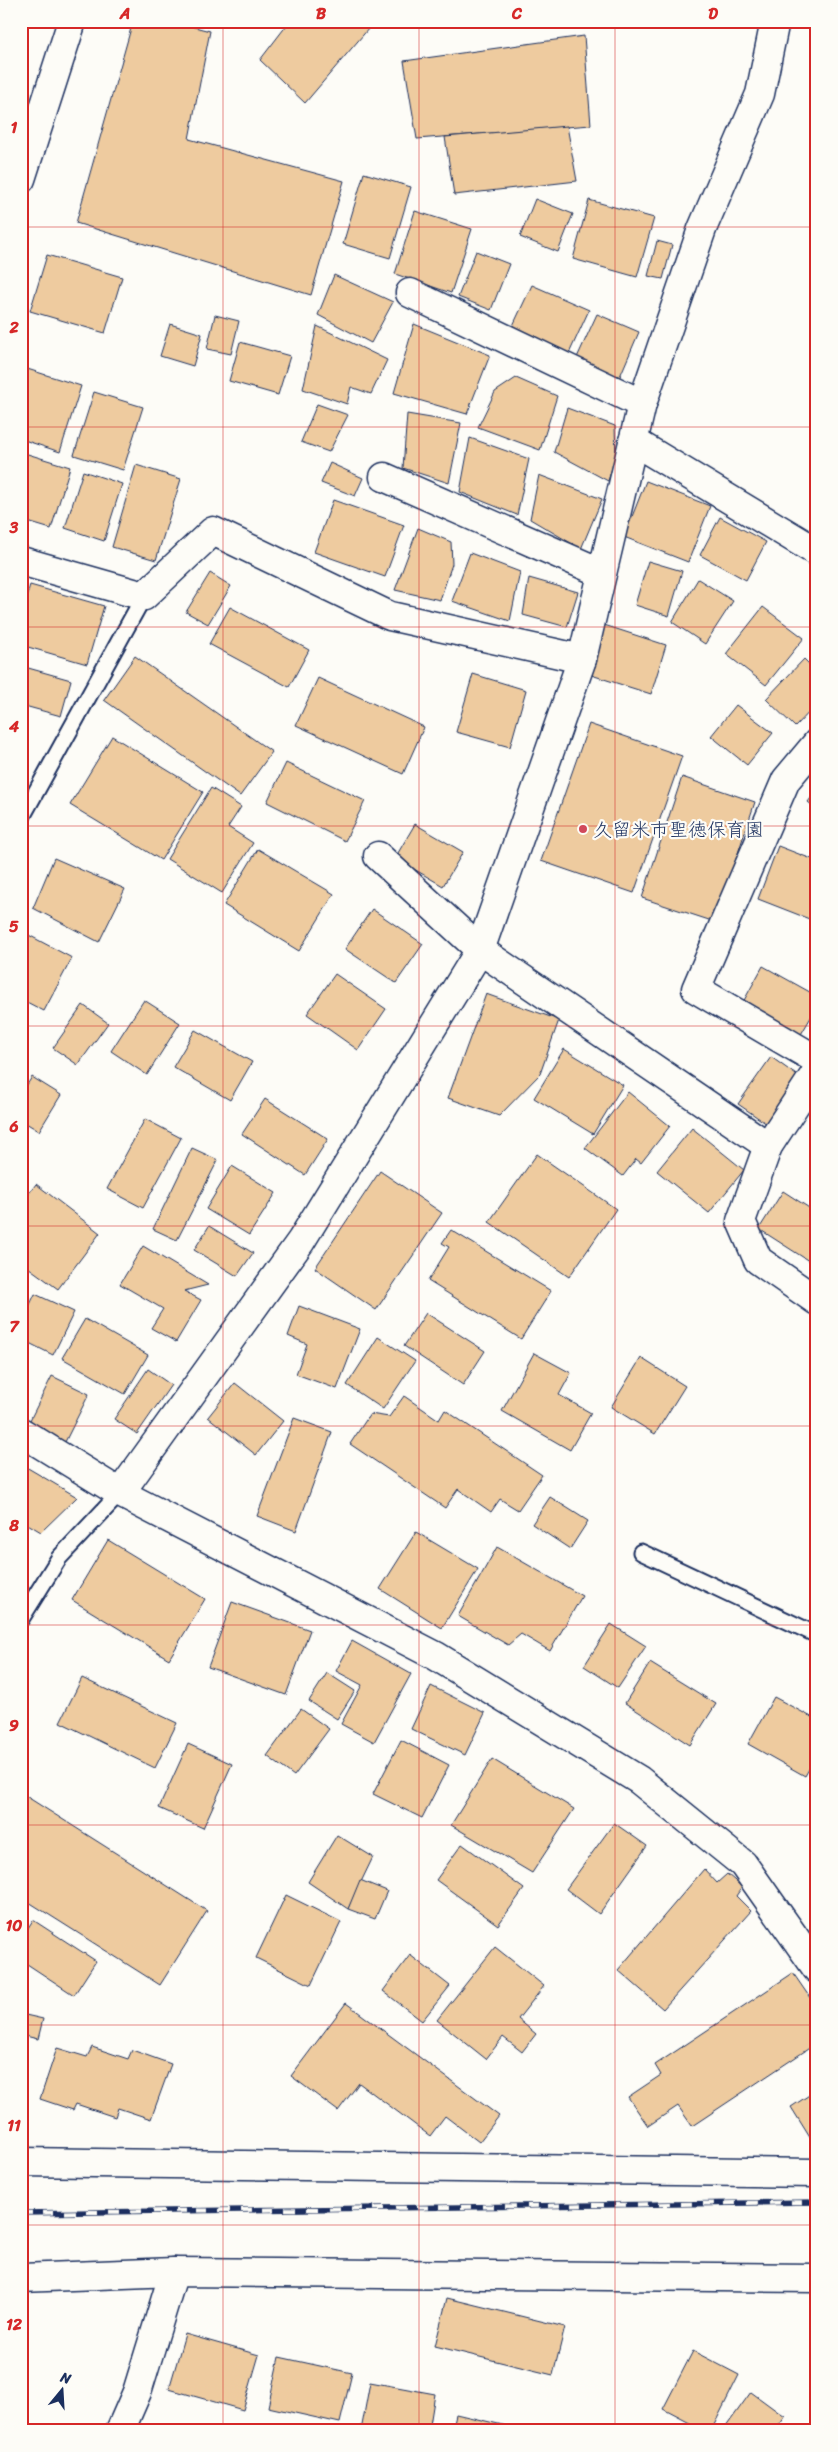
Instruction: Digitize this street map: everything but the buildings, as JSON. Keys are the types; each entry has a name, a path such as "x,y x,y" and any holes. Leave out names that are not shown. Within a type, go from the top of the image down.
{"street":[{"path":"21,179 72,21"},
{"path":"120,1493 301,1241 480,950 582,658 642,404 702,229 760,94 778,22"},
{"path":"410,293 642,404"},
{"path":"633,441 817,552"},
{"path":"384,477 602,573"},
{"path":"21,561 144,596 213,531 390,616 582,658"},
{"path":"817,743 786,780 696,989 817,1060"},
{"path":"378,856 480,950 768,1146"},
{"path":"817,1071 768,1146 740,1221 758,1260 817,1301"},
{"path":"21,1432 120,1493 436,1656 638,1780 743,1864 817,1969"},
{"path":"21,2162 817,2173"},
{"path":"21,2278 174,2272 817,2278"},
{"path":"120,2431 137,2392 174,2272"}],"lane":[{"path":"21,819 144,596"},
{"path":"21,1619 60,1558 120,1493"},
{"path":"641,1552 817,1635"}],"railway":[{"path":"21,2213 817,2202"}],"place":[{"name":"久留米市聖徳保育園","path":"583,829"}]}
